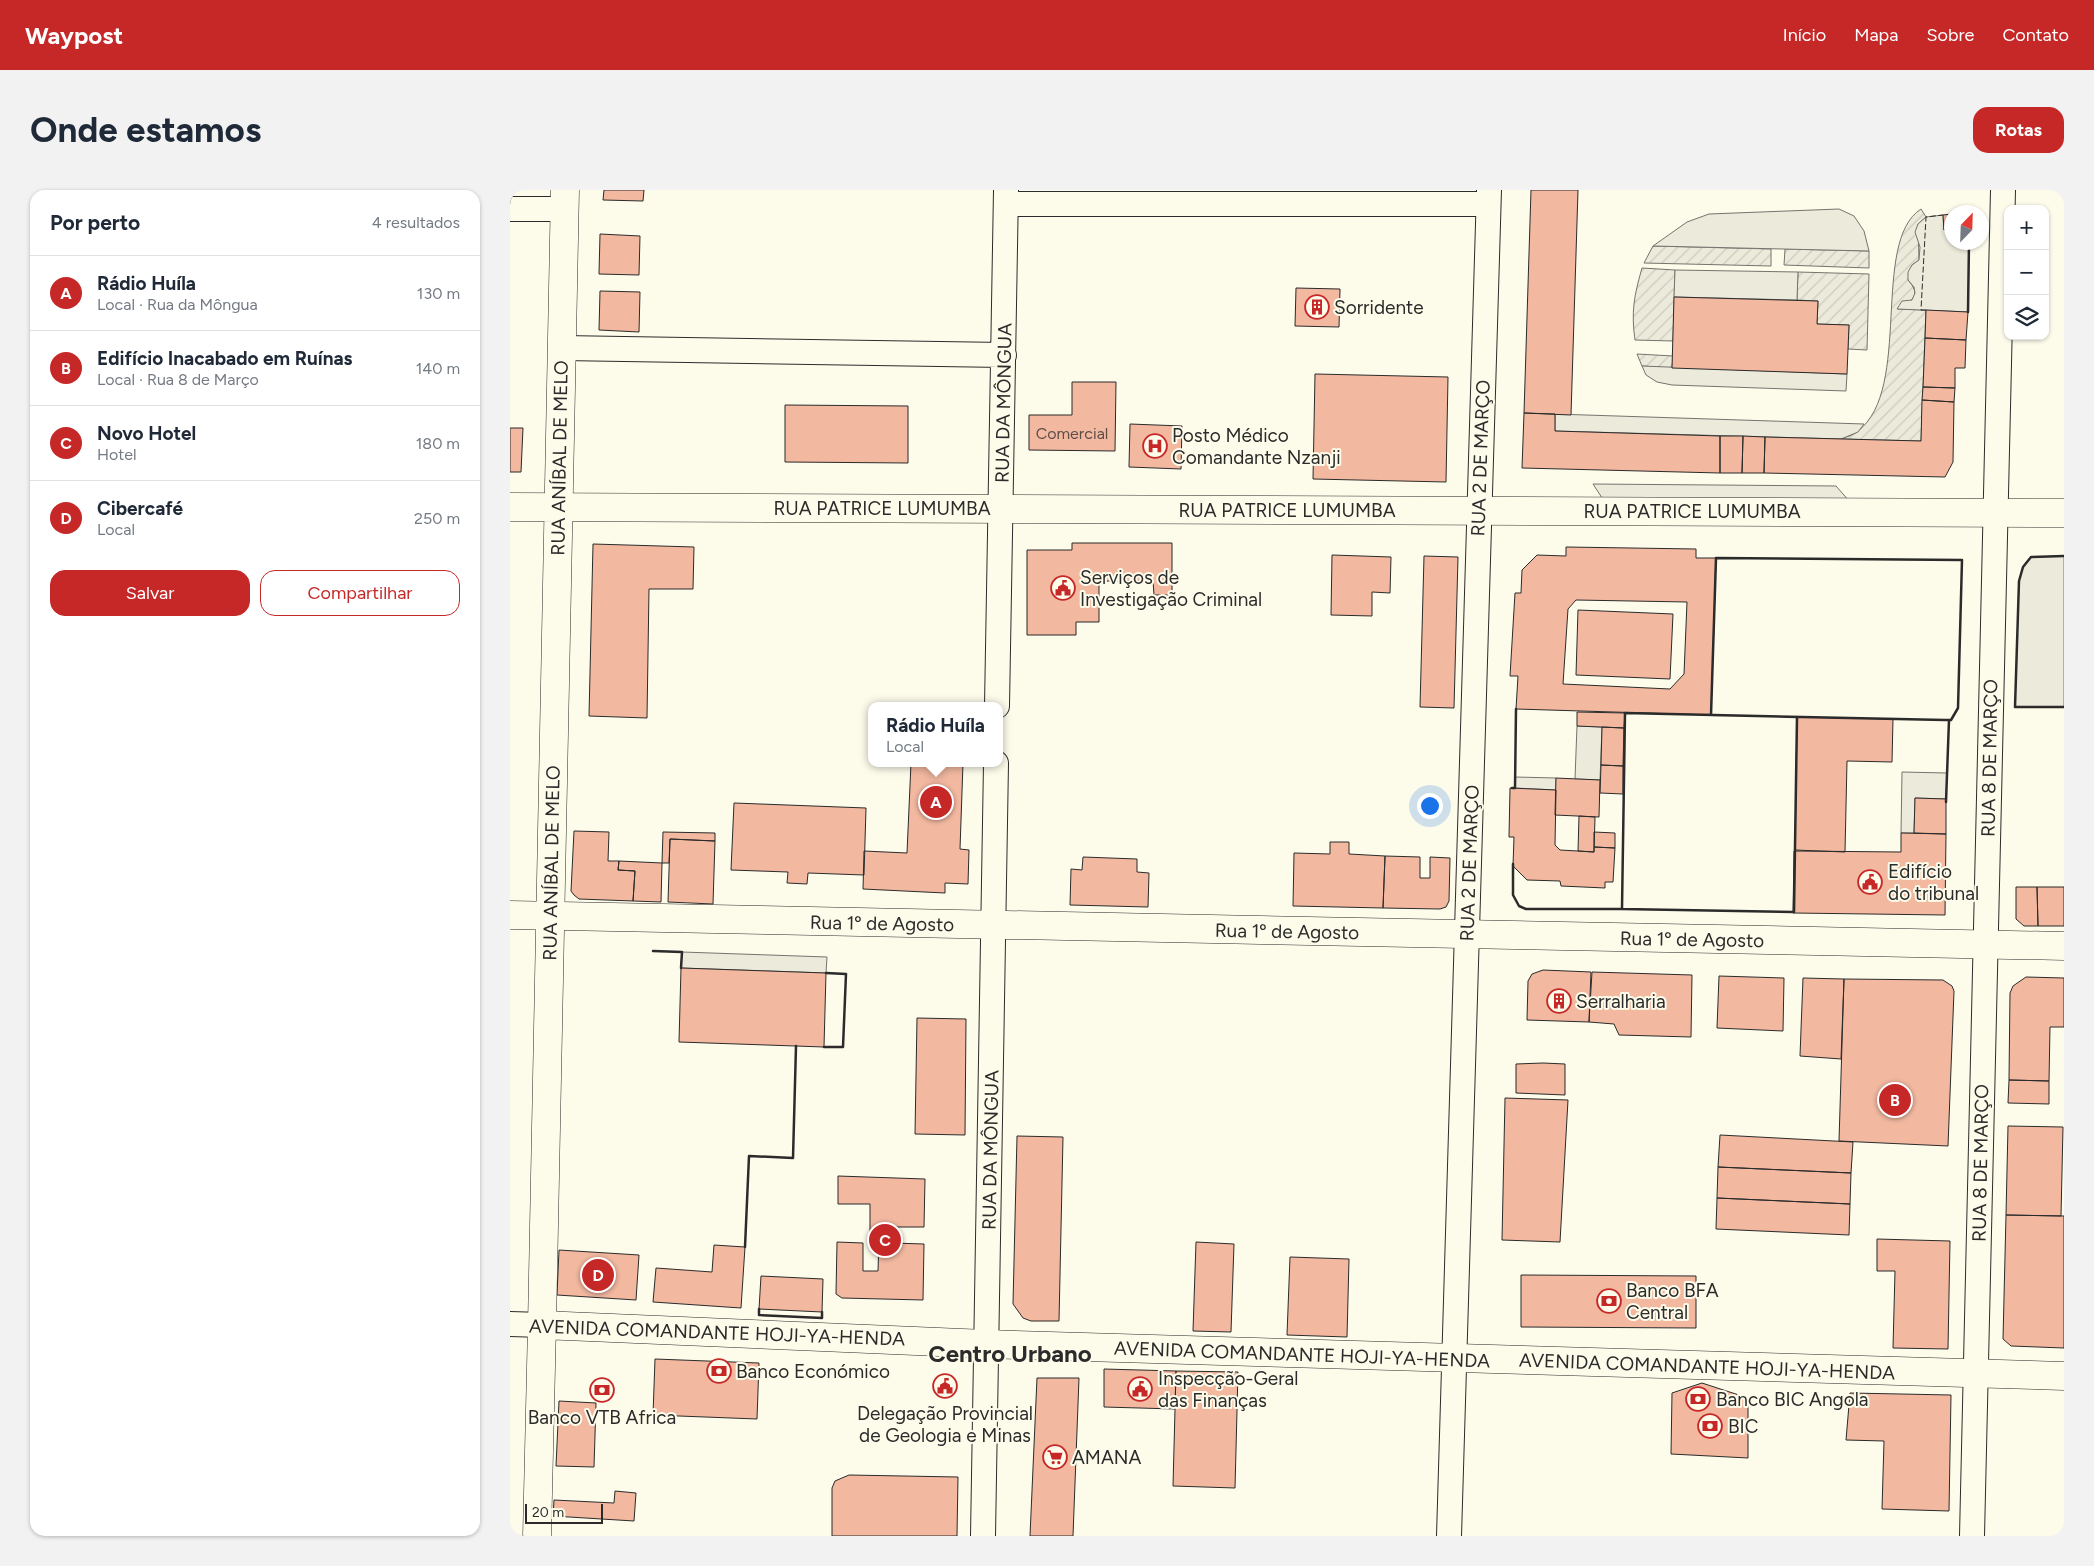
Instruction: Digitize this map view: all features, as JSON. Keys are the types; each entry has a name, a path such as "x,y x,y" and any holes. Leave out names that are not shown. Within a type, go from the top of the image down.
{"main road":[{"name":"RUA ANÍBAL DE MELO","path":"537,1536 557,508 565,199"},
{"name":"RUA PATRICE LUMUMBA","path":"510,508 1001,508 2064,513"},
{"name":"Rua 1º de Agosto","path":"510,915 2064,946"},
{"name":"AVENIDA COMANDANTE HOJI-YA-HENDA","path":"542,1325 986,1344 1454,1360 2064,1376"}],"street":[{"name":"RUA 8 DE MARÇO","path":"1972,1536 2003,190"},
{"path":"1006,197 1488,197"},
{"name":"RUA DA MÔNGUA","path":"997,702 1006,197"},
{"name":"RUA 2 DE MARÇO","path":"1449,1536 1488,197"},
{"path":"510,209 565,199"},
{"path":"562,348 1004,355"},
{"name":"RUA DA MÔNGUA","path":"983,1536 996,767"},
{"name":"AVENIDA COMANDANTE HOJI-YA-HENDA","path":"510,1324 542,1325"}],"shaded area":[{"path":"1839,209 1854,216 1864,231 1869,251 1653,246 1687,222 1709,214"},
{"path":"1921,209 1926,217 1918,224 1919,260 1912,265 1908,280 1915,294 1911,300 1898,309 1926,310 1921,441 1841,439 1858,431 1874,411 1884,383 1889,351 1897,252 1906,226"},
{"path":"1943,215 1944,250 1969,250 1968,312 1897,309 1902,301 1912,300 1915,293 1914,287 1908,280 1908,272 1912,265 1919,260 1920,247 1915,232 1918,224 1926,217"},
{"path":"1653,246 1771,249 1771,266 1644,263"},
{"path":"1785,249 1869,251 1869,268 1784,265"},
{"path":"1642,268 1675,270 1673,341 1635,340 1634,304"},
{"path":"1675,270 1798,272 1797,300 1674,297"},
{"path":"1798,272 1869,274 1867,350 1848,349 1849,325 1817,324 1818,301 1797,300"},
{"path":"1637,354 1673,356 1672,368 1642,366"},
{"path":"1642,366 1847,374 1846,391 1672,385 1657,382 1646,375"},
{"path":"1555,414 1864,424 1858,432 1841,439 1555,431"},
{"path":"1593,484 1836,486 1851,503 1604,501"},
{"path":"2064,556 2064,707 2015,707 2019,581 2023,567 2031,557"},
{"path":"1577,726 1602,727 1600,780 1575,779"},
{"path":"1902,772 1947,773 1946,799 1915,798 1914,833 1901,833"},
{"path":"1515,777 1556,778 1556,790 1515,788"},
{"path":"682,952 827,957 826,973 681,968"}],"building":[{"path":"604,190 644,190 643,201 603,200"},
{"path":"1531,190 1578,190 1571,415 1524,413"},
{"path":"600,234 640,236 639,275 599,274"},
{"name":"Sorridente","path":"1296,288 1340,289 1339,327 1295,326"},
{"path":"600,291 640,292 639,332 599,330"},
{"path":"1674,297 1818,301 1817,324 1849,325 1847,374 1672,368"},
{"path":"1926,310 1968,312 1966,340 1925,338"},
{"path":"1925,338 1966,340 1965,368 1955,368 1955,388 1923,387"},
{"path":"1315,374 1448,377 1446,482 1313,479"},
{"path":"1072,382 1116,382 1115,451 1029,450 1029,415 1072,415"},
{"path":"1923,387 1955,388 1954,402 1922,400"},
{"path":"1922,400 1954,402 1953,462 1945,477 1764,473 1765,437 1921,441"},
{"path":"785,405 908,406 908,463 785,462"},
{"path":"1524,413 1555,414 1555,431 1720,436 1720,473 1522,468"},
{"name":"Posto Médico Comandante Nzanji","path":"1130,424 1182,426 1181,469 1129,467"},
{"path":"510,428 523,428 521,472 510,472"},
{"path":"1720,436 1743,436 1742,473 1720,473"},
{"path":"1743,436 1765,437 1764,473 1742,473"},
{"name":"Serviços de Investigação Criminal","path":"1072,543 1172,543 1172,595 1154,595 1153,581 1099,581 1099,622 1076,622 1076,635 1027,635 1027,550 1072,550"},
{"path":"593,544 694,547 693,589 649,589 647,718 589,716"},
{"path":"1566,547 1696,549 1696,558 1716,558 1711,715 1516,709 1518,676 1510,676 1515,593 1521,593 1522,570 1537,555 1566,556","holes":["1576,600 1687,602 1684,674 1670,689 1563,684 1568,609"]},
{"path":"1332,555 1391,557 1390,593 1372,592 1372,616 1331,615"},
{"path":"1424,556 1458,557 1454,708 1420,707"},
{"path":"1578,610 1673,614 1670,679 1576,675"},
{"path":"1577,712 1625,713 1624,728 1577,726"},
{"path":"1797,717 1893,719 1892,762 1847,761 1845,852 1795,850"},
{"path":"1602,727 1624,728 1623,766 1601,765"},
{"path":"1601,765 1623,766 1623,794 1600,793"},
{"path":"911,767 963,767 960,849 969,850 968,884 945,883 945,893 863,889 864,851 907,853"},
{"path":"1556,778 1600,780 1599,817 1555,815"},
{"path":"1510,788 1556,790 1555,845 1560,850 1594,852 1594,847 1615,848 1613,882 1605,882 1605,888 1561,886 1560,881 1527,880 1513,866 1514,837 1509,837"},
{"path":"1915,798 1946,799 1946,834 1914,833"},
{"path":"734,803 866,808 864,875 808,873 807,884 787,883 788,872 731,870"},
{"path":"1579,816 1595,817 1594,852 1578,851"},
{"path":"574,831 609,832 608,861 619,861 618,870 635,871 633,901 579,899 574,895 571,891"},
{"path":"663,832 715,833 715,841 670,839 669,863 662,863"},
{"path":"1594,832 1615,833 1615,848 1594,847"},
{"name":"Edifício do tribunal","path":"1901,833 1946,834 1945,915 1793,913 1794,851 1901,852"},
{"path":"670,839 715,841 713,904 668,902"},
{"path":"1330,842 1349,842 1349,854 1385,856 1383,908 1293,906 1294,853 1330,854"},
{"path":"1385,856 1420,857 1420,878 1430,878 1430,857 1450,858 1449,901 1446,907 1440,909 1383,908"},
{"path":"1083,857 1137,859 1137,872 1149,873 1148,907 1070,905 1071,869 1082,870"},
{"path":"619,861 662,863 661,902 633,901 635,871 618,870"},
{"path":"2016,887 2037,887 2038,926 2024,926 2016,919"},
{"path":"2037,887 2064,887 2064,926 2038,926"},
{"path":"681,968 826,973 824,1047 679,1042"},
{"name":"Serralharia","path":"1543,970 1591,972 1589,1022 1527,1020 1528,981 1532,974"},
{"path":"1592,972 1692,975 1691,1037 1619,1035 1614,1024 1589,1022"},
{"path":"1719,976 1784,978 1783,1031 1717,1028"},
{"path":"2026,977 2064,978 2064,1027 2050,1027 2049,1081 2009,1080 2010,993 2013,986"},
{"path":"1803,978 1844,979 1841,1059 1800,1056"},
{"path":"1844,979 1943,980 1952,986 1954,991 1948,1146 1839,1141"},
{"path":"917,1018 966,1019 965,1135 915,1134"},
{"path":"1516,1064 1565,1064 1565,1095 1516,1093"},
{"path":"2009,1080 2049,1081 2049,1104 2008,1103"},
{"path":"1505,1098 1568,1100 1560,1242 1502,1240"},
{"path":"2008,1126 2063,1127 2061,1216 2006,1215"},
{"path":"1720,1135 1853,1142 1851,1173 1718,1167"},
{"path":"1017,1136 1063,1137 1059,1321 1031,1321 1023,1318 1013,1304"},
{"path":"1718,1167 1851,1173 1850,1204 1717,1198"},
{"path":"838,1176 925,1179 924,1227 892,1227 892,1243 924,1244 923,1300 842,1298 836,1294 837,1242 863,1243 863,1271 878,1271 879,1238 870,1238 870,1204 838,1204"},
{"path":"1717,1198 1850,1204 1849,1235 1716,1229"},
{"path":"2006,1215 2064,1216 2064,1348 2011,1346 2003,1339"},
{"path":"1877,1239 1950,1241 1948,1349 1893,1348 1895,1271 1877,1271"},
{"path":"1196,1242 1234,1244 1231,1332 1193,1331"},
{"path":"714,1245 745,1247 741,1308 653,1302 656,1268 712,1272"},
{"path":"559,1250 639,1255 636,1300 557,1295"},
{"path":"1290,1257 1349,1259 1347,1337 1287,1335"},
{"name":"Banco BFA Central","path":"1521,1275 1696,1276 1696,1328 1521,1327"},
{"path":"761,1276 823,1279 822,1312 759,1309"},
{"path":"655,1359 759,1363 757,1419 653,1415"},
{"name":"Inspecção-Geral das Finanças","path":"1104,1369 1176,1371 1175,1409 1104,1407"},
{"path":"1176,1371 1238,1372 1235,1488 1173,1486"},
{"name":"AMANA","path":"1037,1378 1079,1378 1073,1536 1030,1536"},
{"name":"BIC","path":"1702,1383 1748,1398 1748,1458 1671,1454 1672,1393"},
{"path":"1850,1393 1951,1395 1949,1511 1882,1509 1884,1441 1846,1440"},
{"path":"559,1401 596,1403 594,1467 556,1466"},
{"path":"849,1475 958,1477 957,1536 832,1536 832,1488 835,1481"},
{"path":"615,1491 636,1493 634,1521 553,1516 554,1500 614,1503"}],"fence":[{"path":"1926,310 1921,310 1926,217 1943,215"}],"wall":[{"path":"1968,312 1969,250"},
{"path":"2064,556 2031,557 2023,567 2019,581 2015,707 2064,707"},
{"path":"1716,558 1962,560 1958,708 1951,720 1711,715 1716,558"},
{"path":"1512,788 1515,788 1516,709"},
{"path":"1625,713 1797,717 1794,912 1622,909 1625,713"},
{"path":"1946,802 1949,720"},
{"path":"1513,864 1513,895 1519,906 1526,909 1622,909"},
{"path":"653,951 682,952 681,968"},
{"path":"824,1047 843,1047 846,974 826,973"},
{"path":"745,1247 749,1156 793,1158 796,1046"},
{"path":"759,1309 759,1315 822,1318 822,1312"}],"place":[{"name":"Sorridente","path":"1317,307"},
{"name":"Posto Médico Comandante Nzanji","path":"1155,446"},
{"name":"Serviços de Investigação Criminal","path":"1063,588"},
{"name":"Rádio Huíla","path":"936,802"},
{"name":"Edifício do tribunal","path":"1870,882"},
{"name":"Serralharia","path":"1559,1001"},
{"name":"Edifício Inacabado em Ruínas","path":"1895,1100"},
{"name":"Novo Hotel","path":"885,1240"},
{"name":"Cibercafé","path":"598,1275"},
{"name":"Banco BFA Central","path":"1609,1301"},
{"name":"Banco Económico","path":"719,1371"},
{"name":"Delegação Provincial de Geologia e Minas","path":"945,1386"},
{"name":"Inspecção-Geral das Finanças","path":"1140,1389"},
{"name":"Banco VTB Africa","path":"602,1390"},
{"name":"Banco BIC Angola","path":"1698,1399"},
{"name":"BIC","path":"1710,1426"},
{"name":"AMANA","path":"1055,1457"}],"district":[{"name":"Centro Urbano","path":"1010,1354"}]}
